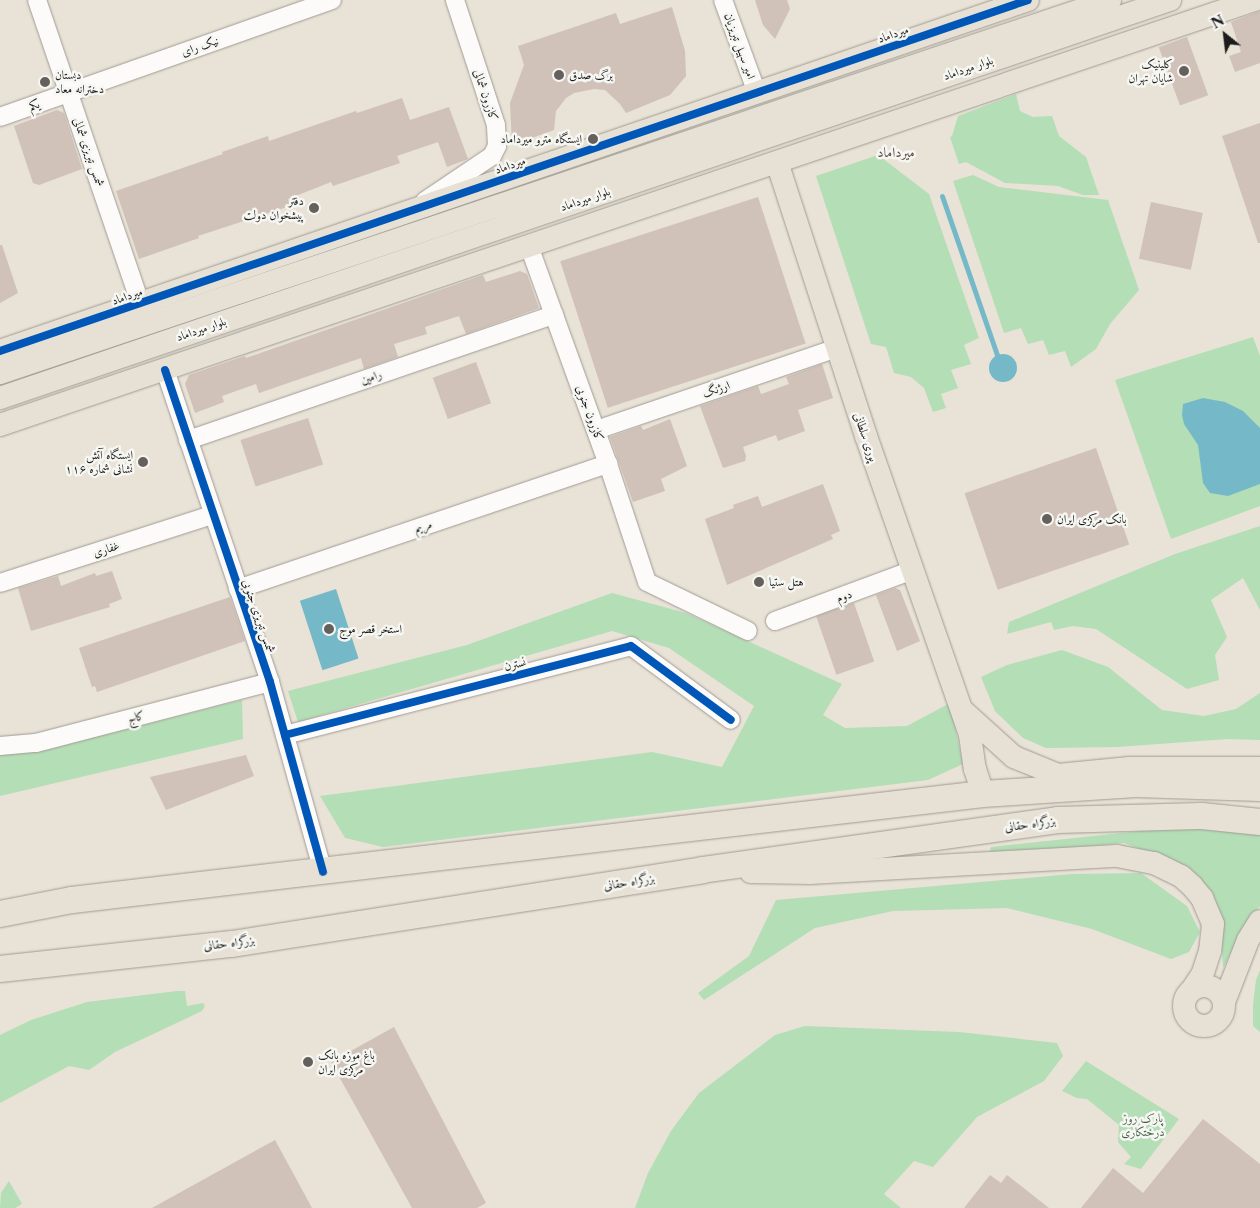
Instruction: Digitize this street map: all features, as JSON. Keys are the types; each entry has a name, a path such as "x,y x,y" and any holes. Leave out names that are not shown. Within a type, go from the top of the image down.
{"highway":[{"path":"0,914 72,900 983,794 1136,784 1260,788"},
{"name":"بزرگراه حقانی","path":"0,969 232,944 702,870 1058,820 1202,816 1260,822"}],"main road":[{"name":"میرداماد","path":"0,351 756,93 988,6 1028,0"},
{"name":"بلوار میرداماد","path":"0,373 204,303 687,144 1110,0"},
{"name":"بلوار میرداماد","path":"0,398 1170,0"},
{"path":"0,425 1254,0"},
{"name":"پوری سلطانی","path":"777,162 837,348 962,710 970,735 975,769 983,794"},
{"path":"204,303 265,261"},
{"path":"962,710 1014,757 1058,775 1130,768 1260,768"},
{"path":"702,870 810,873 1117,856 1136,858 1154,863 1181,876 1202,898 1208,910 1213,924 1210,951 1202,975 1192,990"},
{"path":"1224,1002 1218,990 1212,986 1197,986 1187,995 1184,1008 1190,1020 1195,1024 1208,1026 1219,1020 1223,1015 1224,1002 1248,940 1260,921"}],"street":[{"name":"شمس تبریزی شمالی","path":"38,0 140,303"},
{"name":"نیک رای","path":"69,92 332,0"},
{"name":"کازرون شمالی","path":"414,210 492,156 497,146 496,125 455,0"},
{"name":"امیر سهیل تبریزیان","path":"723,0 756,93"},
{"name":"یکم","path":"0,117 69,92"},
{"name":"کازرون جنوبی","path":"529,246 608,464 647,582 748,631"},
{"name":"رامین","path":"188,440 554,314"},
{"name":"ارژنگ","path":"596,430 837,348"},
{"name":"شمس تبریزی جنوبی","path":"164,370 270,682 323,872"},
{"name":"مریم","path":"238,589 608,464"},
{"name":"غفارى","path":"0,583 212,514"},
{"name":"دوم","path":"775,621 913,570"},
{"name":"نسترن","path":"285,735 631,646 731,720"},
{"name":"کاج","path":"0,746 36,743 270,682"}],"green space":[{"path":"1016,94 1020,111 1033,117 1052,116 1059,136 1086,157 1099,195 1083,195 1058,186 1005,183 966,162 959,164 950,137 952,136 958,116"},
{"path":"878,155 929,194 979,338 964,345 971,364 951,370 958,388 941,394 946,408 933,412 924,388 911,377 894,373 886,347 871,344 816,176"},
{"path":"973,175 999,187 1108,200 1139,290 1110,324 1096,349 1071,367 1065,351 1049,355 1043,340 1028,344 1021,328 1004,333 953,181"},
{"path":"1253,337 1260,356 1260,506 1171,539 1115,380"},
{"path":"1260,526 1260,610 1243,578 1211,600 1227,637 1215,655 1219,680 1187,689 1096,629 1073,626 1054,630 1051,622 1007,634 1009,622 1175,554"},
{"path":"612,593 686,613 842,684 823,715 845,728 907,726 950,703 963,764 928,780 383,847 345,838 320,796 652,752 722,767 754,706 669,648 612,631 298,722 288,691 467,645"},
{"path":"1062,650 1108,667 1162,710 1204,716 1236,709 1260,693 1260,740 1228,739 1117,747 1046,748 1023,738 995,711 981,677 1007,665"},
{"path":"242,700 243,739 0,796 0,753 40,751"},
{"path":"1226,827 1260,832 1260,906 1246,923 1223,968 1220,912 1191,869 1124,843 988,857 991,847 1159,829"},
{"path":"1141,873 1187,906 1200,932 1189,952 1171,959 1092,929 1007,908 893,911 815,928 704,1000 698,993 749,956 776,900 1072,874"},
{"path":"1260,970 1260,1032 1253,1026 1253,1005 1256,980"},
{"path":"185,991 187,1006 203,1003 205,1006 202,1011 115,1052 89,1070 69,1066 0,1103 0,1035 31,1020 87,1002"},
{"path":"805,1026 959,1032 1057,1043 1063,1056 1044,1081 977,1117 933,1167 914,1161 884,1194 901,1208 635,1208 648,1173 671,1131 699,1093 775,1035"},
{"name":"پارک روز درختکاری","path":"1086,1061 1179,1119 1141,1169 1124,1164 1131,1157 1118,1142 1119,1125 1087,1099 1077,1098 1062,1091"},
{"path":"9,1181 22,1204 15,1208 0,1208 1,1193"}],"water":[{"path":"1003,354 1013,358 1017,368 1013,378 1003,382 993,378 989,368 993,358"},
{"path":"1203,398 1225,402 1243,411 1260,428 1260,484 1228,496 1210,493 1203,483 1198,445 1184,424 1182,415 1183,404"},
{"name":"استخر قصر موج","path":"336,589 359,658 322,670 300,601"}],"building":[{"path":"755,0 787,0 790,9 775,39 763,25"},
{"path":"672,7 685,51 686,76 670,95 626,113 620,104 605,90 594,89 574,93 566,98 556,111 554,130 512,145 510,103 524,65 518,46 616,13 620,24"},
{"path":"1260,11 1260,63 1235,72 1229,56 1241,52 1231,22"},
{"name":"کلینیک شایان تهران","path":"1187,37 1208,95 1180,106 1159,47"},
{"path":"402,98 410,120 449,107 468,159 447,167 438,142 397,156 400,163 333,186 331,182 288,199 290,206 198,236 199,238 139,259 116,191 223,154 222,152 268,136 269,141 356,111 357,113"},
{"path":"57,110 64,113 82,169 39,185 33,183 14,126"},
{"path":"1260,123 1260,243 1258,243 1222,136"},
{"path":"758,197 806,343 608,408 560,261"},
{"path":"1151,202 1203,213 1191,270 1139,259"},
{"path":"0,245 2,245 18,293 0,303"},
{"path":"520,271 527,274 539,308 466,334 459,316 425,327 427,334 394,344 398,357 364,369 361,358 259,393 256,384 222,396 224,402 195,413 185,384 189,375 245,356 246,358 483,275 486,282"},
{"path":"476,362 491,403 448,419 433,378"},
{"path":"822,364 833,398 798,410 805,431 778,441 776,435 743,447 746,456 745,461 723,468 700,406 758,386 761,394 789,384 786,377"},
{"path":"308,418 323,465 256,487 240,440"},
{"path":"670,419 687,466 661,479 665,491 633,502 610,437 641,426 643,430"},
{"name":"بانک مرکزی ایران","path":"1096,448 1129,544 998,590 965,493"},
{"path":"823,484 840,531 831,535 833,539 727,585 705,519 734,508 733,505 758,496 762,507"},
{"path":"112,571 122,599 109,604 110,607 31,631 18,588 58,576 61,586 95,573 96,576"},
{"path":"895,588 900,590 920,641 897,651 876,595"},
{"path":"230,597 245,641 97,692 95,686 92,687 79,648"},
{"path":"854,603 874,662 836,675 816,616"},
{"path":"246,755 254,776 166,810 150,777"},
{"path":"394,1027 486,1203 477,1208 412,1208 331,1062"},
{"path":"1203,1119 1260,1164 1260,1208 1081,1208 1113,1168 1143,1193"},
{"path":"275,1140 312,1208 152,1208"},
{"path":"990,1175 1001,1183 1007,1175 1049,1208 964,1208"}],"waterway":[{"path":"942,196 997,355"}],"cycle path":[{"path":"0,351 1028,0"},
{"path":"165,370 270,682 323,872"},
{"path":"285,735 631,646 731,720"}],"place":[{"name":"کلینیک شایان تهران","path":"1184,71"},
{"name":"برگ صدق","path":"559,75"},
{"name":"دبستان دخترانه معاد","path":"45,82"},
{"name":"ایستگاه مترو میرداماد","path":"593,139"},
{"name":"دفتر پیشخوان دولت","path":"314,208"},
{"name":"ایستگاه آتش نشانی شماره ۱۱۶","path":"143,462"},
{"name":"بانک مرکزی ایران","path":"1047,519"},
{"name":"هتل ستیا","path":"759,582"},
{"name":"استخر قصر موج","path":"329,629"},
{"name":"باغ موزه بانک مرکزی ایران","path":"308,1062"}],"district":[{"name":"میرداماد","path":"896,152"}]}
